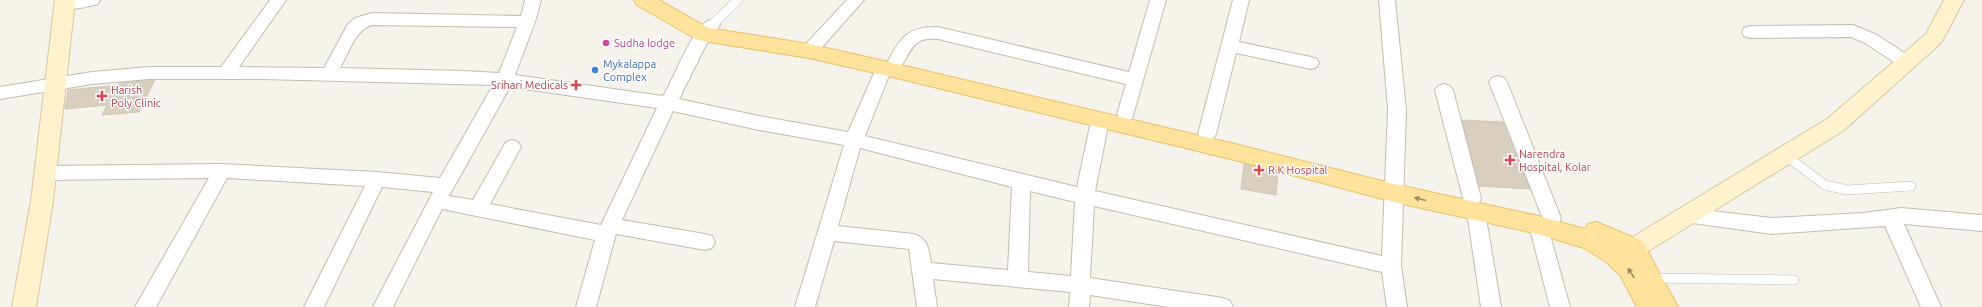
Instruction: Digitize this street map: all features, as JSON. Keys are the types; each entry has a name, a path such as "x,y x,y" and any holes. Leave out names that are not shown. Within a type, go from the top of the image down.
{"main road":[{"path":"644,0 707,30 812,47 1126,114 1208,134 1395,186"},
{"path":"667,0 707,30"},
{"path":"890,64 1100,121 1239,153 1395,186 1545,222 1603,233 1634,248 1666,307"},
{"path":"1545,222 1591,240 1613,254 1628,268 1650,307"}],"street":[{"path":"24,307 45,173 65,2 92,0"},
{"path":"226,73 278,0"},
{"path":"383,307 442,194 505,80 527,22 533,0"},
{"path":"812,47 856,0"},
{"path":"1126,114 1158,0"},
{"path":"1208,134 1241,0"},
{"path":"1387,0 1397,110 1391,266 1397,307"},
{"path":"1634,248 1835,125 1934,38 1954,0"},
{"path":"329,74 354,28 362,22 372,19 527,22"},
{"path":"586,307 608,230 668,103 679,86 707,30"},
{"path":"804,307 854,140 890,64 913,35 923,31 938,33 1135,80"},
{"path":"1750,32 1853,31 1871,39 1906,62"},
{"path":"1230,46 1311,63"},
{"path":"0,93 54,86 92,78 149,73 329,74 464,77 505,80 668,103 759,123 854,140 1021,182 1391,266"},
{"path":"1498,82 1545,222 1560,307"},
{"path":"1444,90 1474,205 1491,307"},
{"path":"1079,307 1085,196 1100,121"},
{"path":"477,210 512,147"},
{"path":"45,173 222,171 377,179 442,194 477,210 608,230 704,242"},
{"path":"145,307 222,171"},
{"path":"314,307 377,179"},
{"path":"1018,279 1021,182"},
{"path":"1685,216 1772,226 1823,225 1863,222 1902,216 1980,226"},
{"path":"1891,217 1931,307"},
{"path":"827,232 914,242 919,247 927,307"},
{"path":"922,270 1080,285 1223,307"}],"lane":[{"path":"707,30 738,0"},
{"path":"1785,155 1825,185 1847,190 1911,186"},
{"path":"1650,278 1794,280"}],"building":[{"path":"155,80 139,112 102,115 107,105 65,109 68,90"},
{"path":"1462,120 1503,122 1530,189 1479,186"},
{"path":"1244,164 1278,173 1276,195 1241,189"}],"place":[{"name":"Sudha lodge","path":"606,43"},
{"name":"Mykalappa Complex","path":"595,70"},
{"name":"Srihari Medicals","path":"576,85"},
{"name":"Harish Poly Clinic","path":"102,96"},
{"name":"Narendra Hospital, Kolar","path":"1510,160"},
{"name":"R K Hospital","path":"1259,170"}]}
